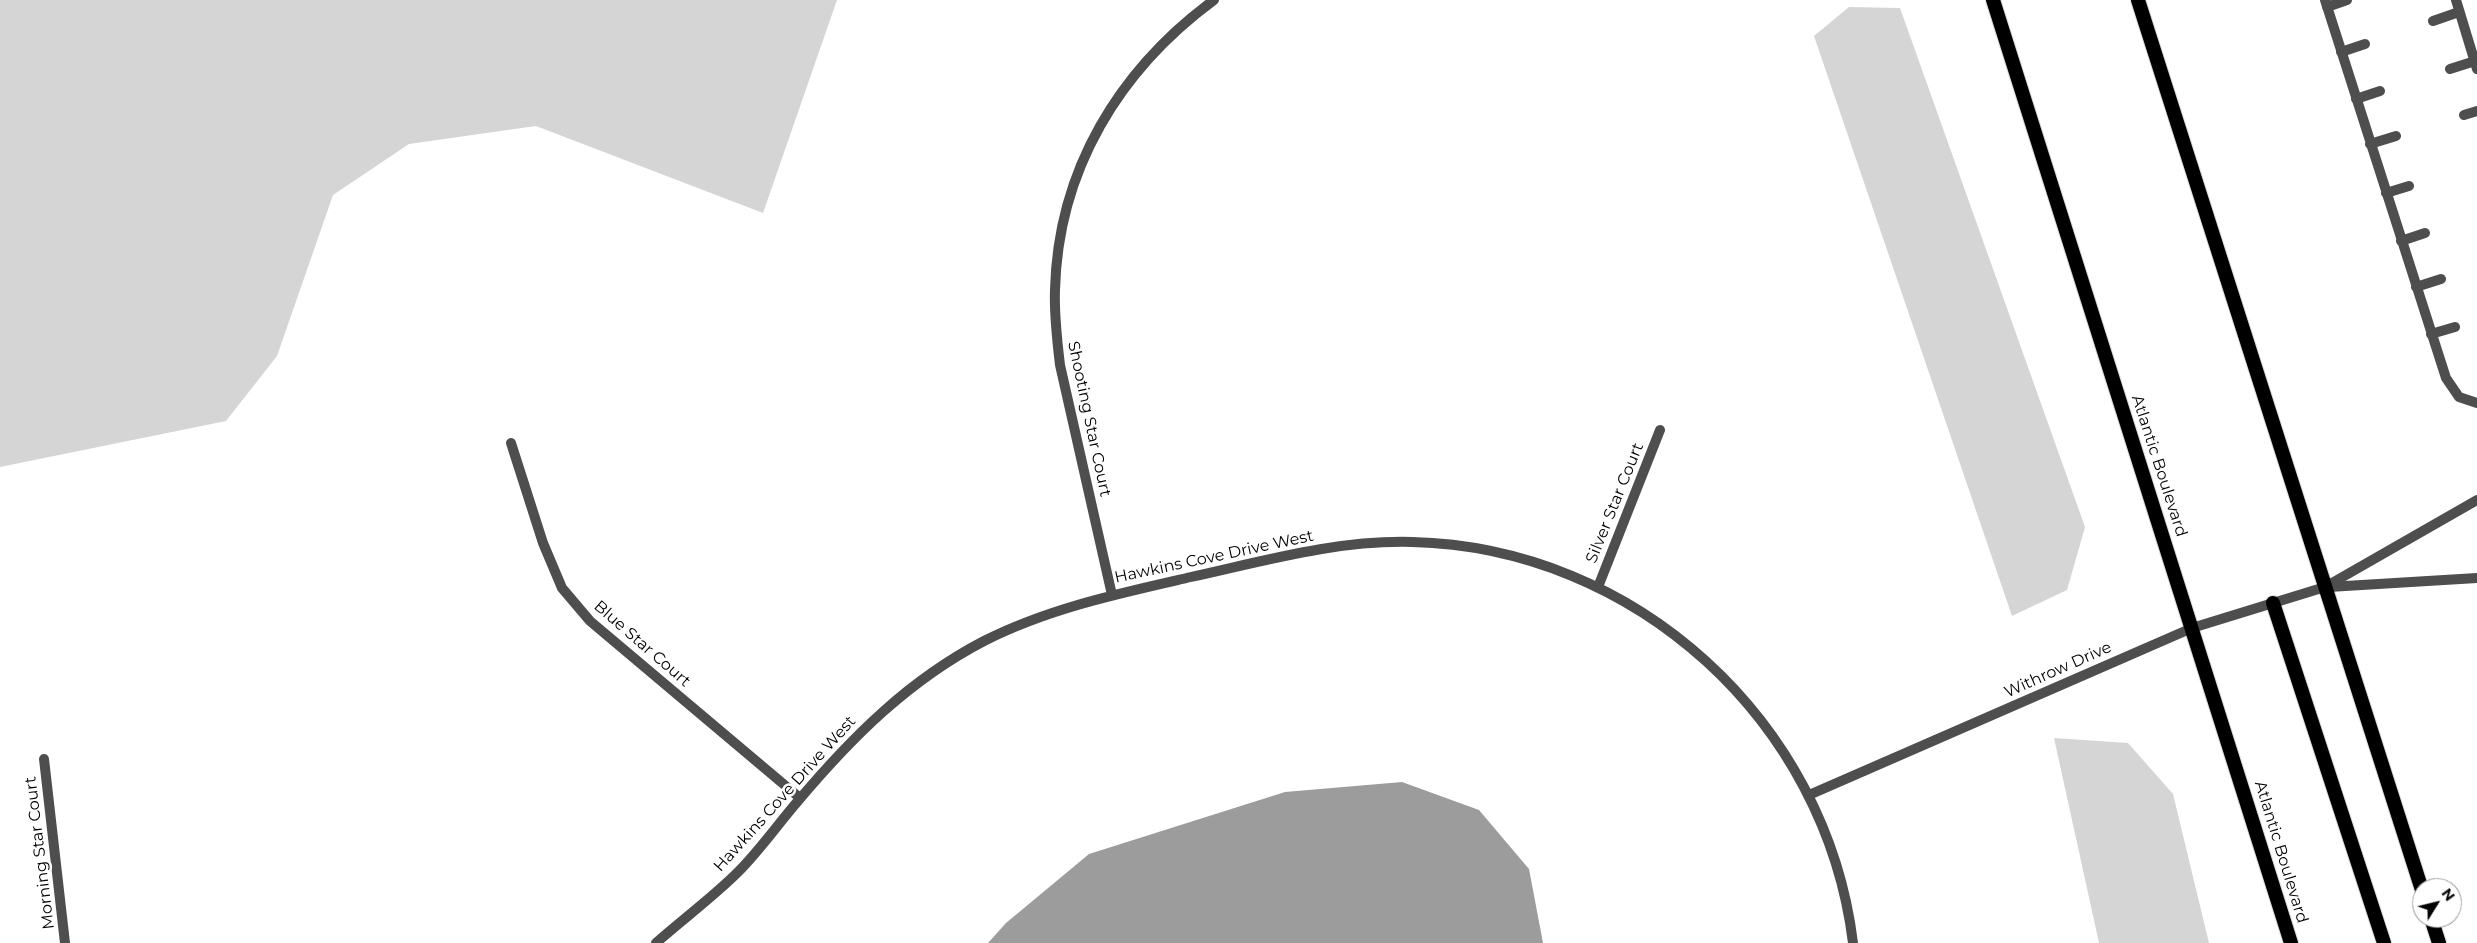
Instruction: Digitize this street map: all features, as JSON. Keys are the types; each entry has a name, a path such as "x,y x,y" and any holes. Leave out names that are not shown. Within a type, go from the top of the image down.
{"highway":[{"name":"Atlantic Boulevard","path":"1993,0 2291,943"},
{"path":"2138,0 2418,878"},
{"path":"2274,603 2384,943"},
{"path":"2434,928 2439,943"}],"street":[{"name":"Shooting Star Court","path":"1112,595 1060,365 1056,328 1055,289 1058,251 1065,214 1076,178 1091,142 1109,109 1131,78 1156,49 1183,23 1214,0"},
{"path":"2347,0 2326,3 2401,241 2446,378 2459,397 2477,403"},
{"path":"2450,69 2476,65 2456,0"},
{"path":"2433,21 2459,12"},
{"path":"2341,52 2365,44"},
{"path":"2356,98 2380,91"},
{"path":"2464,115 2477,111"},
{"path":"2370,144 2396,136"},
{"path":"2386,193 2409,186"},
{"path":"2401,241 2425,233"},
{"path":"2416,287 2441,280"},
{"path":"2432,334 2455,327"},
{"name":"Silver Star Court","path":"1598,587 1660,430"},
{"name":"Blue Star Court","path":"511,443 543,543 562,588 590,622 800,798"},
{"path":"2325,587 2477,500"},
{"name":"Hawkins Cove Drive West","path":"656,943 739,871 800,798 854,738 894,701 938,669 984,641 1033,619 1112,595 1319,549 1366,543 1414,542 1485,549 1531,561 1598,587 1627,602 1685,642 1738,690 1781,747 1809,795 1834,859 1850,919 1853,943"},
{"path":"2325,587 2477,578"},
{"name":"Withrow Drive","path":"1809,795 2192,628 2325,587"},
{"name":"Morning Star Court","path":"44,759 65,943"}],"shaded area":[{"path":"0,0 837,0 763,213 536,126 409,144 333,195 277,356 226,421 0,467"},
{"path":"1849,7 1900,8 2085,527 2067,590 2012,616 1814,36"},
{"path":"2054,738 2128,743 2173,794 2209,943 2099,943"},
{"path":"1402,782 1479,810 1529,869 1543,943 988,943 1006,923 1089,854 1285,792"}]}
